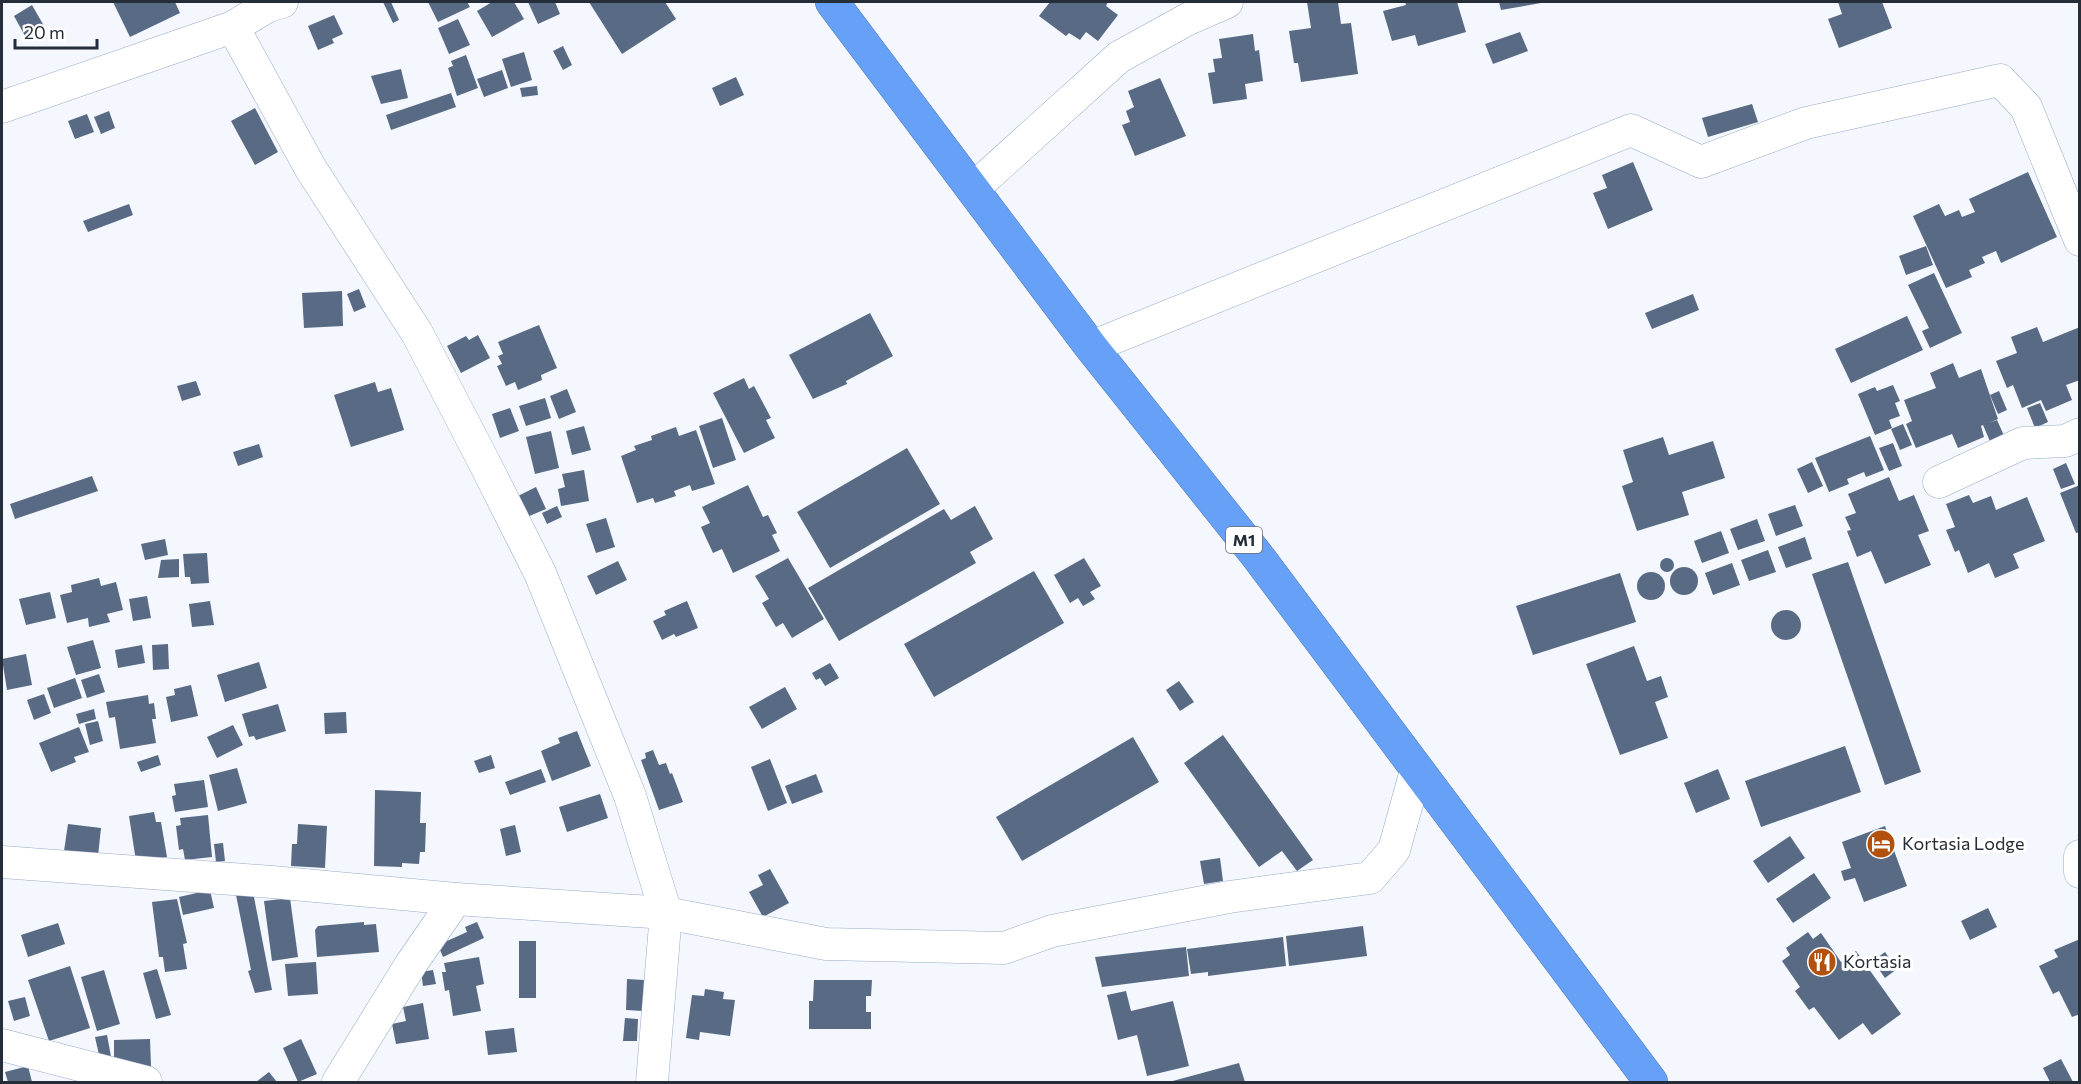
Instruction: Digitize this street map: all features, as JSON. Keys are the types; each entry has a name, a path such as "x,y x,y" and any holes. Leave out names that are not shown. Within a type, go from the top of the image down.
{"highway":[{"name":"M1","path":"832,2 1092,346 1259,558 1651,1083"}],"street":[{"path":"2,107 233,27 268,6 282,2"},
{"path":"973,189 1119,57 1188,19 1227,2"},
{"path":"233,27 311,169 417,333 535,562 630,796 666,913 652,1083"},
{"path":"1092,346 1631,130 1701,162 1806,123 2000,80 2026,107 2079,240"},
{"path":"1938,482 2023,443 2065,441 2079,434"},
{"path":"2,862 272,882 456,899 666,913 826,944 1004,948 1052,931 1228,897 1370,878 1394,850 1416,771"},
{"path":"2079,856 2079,872"},
{"path":"338,1083 411,964 456,899"},
{"path":"2,1045 146,1083"}],"building":[{"path":"113,2 175,2 180,13 130,37"},
{"path":"383,2 391,2 399,20 393,23"},
{"path":"428,2 467,2 470,7 438,22"},
{"path":"492,2 514,2 524,19 492,37 477,11"},
{"path":"528,2 555,2 560,14 538,24"},
{"path":"589,2 665,2 676,19 622,54"},
{"path":"1050,2 1108,2 1106,6 1118,15 1098,41 1086,32 1080,40 1069,33 1066,36 1039,16"},
{"path":"1307,2 1338,2 1341,24 1351,23 1358,74 1301,82 1298,63 1294,63 1289,31 1311,28"},
{"path":"1405,2 1457,2 1466,32 1418,46 1415,35 1392,41 1383,11 1406,5"},
{"path":"1499,2 1541,2 1541,3 1501,10"},
{"path":"1838,2 1882,2 1892,28 1839,48 1828,19 1842,14"},
{"path":"32,5 44,26 25,36 14,16"},
{"path":"334,15 343,34 332,39 334,43 318,50 308,26"},
{"path":"458,19 470,45 449,54 438,28"},
{"path":"1520,32 1528,51 1493,64 1485,44"},
{"path":"1253,34 1255,51 1259,50 1263,81 1245,84 1247,99 1213,104 1208,73 1215,72 1213,59 1222,58 1219,39"},
{"path":"563,46 572,65 563,70 553,51"},
{"path":"524,52 532,80 511,87 502,59"},
{"path":"466,55 478,88 457,96 448,68 453,66 451,61"},
{"path":"401,69 408,98 381,104 371,76"},
{"path":"502,70 508,88 484,97 477,79"},
{"path":"736,77 744,95 720,106 712,88"},
{"path":"1160,78 1186,136 1135,156 1122,125 1130,122 1126,111 1134,107 1128,91"},
{"path":"537,86 538,95 522,97 520,88"},
{"path":"451,93 456,107 391,130 386,115"},
{"path":"1752,104 1758,122 1708,137 1702,118"},
{"path":"255,108 278,152 255,165 231,121"},
{"path":"109,111 115,128 101,134 94,117"},
{"path":"87,114 94,132 75,139 68,121"},
{"path":"1633,162 1653,210 1608,229 1593,193 1607,188 1602,175"},
{"path":"2028,172 2057,237 2001,263 1996,251 1982,257 1985,263 1969,270 1972,277 1946,288 1913,216 1939,204 1945,216 1959,210 1962,217 1975,212 1969,199"},
{"path":"129,204 133,215 88,232 83,221"},
{"path":"1926,246 1933,265 1906,275 1899,256"},
{"path":"1934,273 1962,333 1930,348 1922,331 1929,328 1908,285"},
{"path":"359,289 366,307 354,312 347,294"},
{"path":"342,291 343,326 304,328 302,293"},
{"path":"1693,294 1699,310 1652,329 1645,313"},
{"path":"870,313 893,356 846,381 847,384 813,399 789,355"},
{"path":"1907,316 1923,350 1851,383 1835,349"},
{"path":"539,325 557,368 541,375 542,380 518,390 515,382 506,386 497,366 502,364 498,356 503,354 498,342"},
{"path":"2037,327 2043,342 2080,327 2080,380 2066,385 2072,400 2046,411 2041,400 2022,408 2013,385 2007,388 1996,361 2017,353 2011,337"},
{"path":"478,335 490,358 461,373 447,346 466,336 469,340"},
{"path":"1953,363 1959,378 1981,369 1998,419 1989,423 1997,420 2006,440 1992,446 1983,425 1981,426 1984,437 1958,448 1952,434 1916,448 1906,424 1912,421 1904,400 1936,388 1930,373"},
{"path":"744,378 749,389 754,386 771,418 766,420 775,438 744,453 713,393"},
{"path":"196,381 201,395 182,401 177,386"},
{"path":"375,382 378,392 391,388 404,430 351,447 334,395"},
{"path":"1893,385 1900,401 1895,403 1900,416 1889,420 1892,428 1875,435 1858,394 1875,387 1877,391"},
{"path":"567,389 576,412 559,419 550,396"},
{"path":"1999,391 2007,410 1998,414 1990,395"},
{"path":"545,398 551,418 526,426 519,406"},
{"path":"2040,403 2048,422 2035,428 2027,408"},
{"path":"510,408 519,431 500,438 492,414"},
{"path":"722,418 736,460 713,468 699,426"},
{"path":"1903,424 1912,445 1900,450 1891,429"},
{"path":"584,426 591,450 572,455 566,431"},
{"path":"676,427 679,436 696,430 715,484 692,491 690,485 674,491 676,496 655,503 653,498 637,503 621,456 636,450 634,446 652,440 651,436"},
{"path":"551,431 559,468 535,474 526,437"},
{"path":"1870,436 1884,470 1866,477 1864,472 1847,479 1849,484 1829,492 1815,458"},
{"path":"1663,437 1669,455 1713,441 1725,478 1682,492 1689,515 1637,531 1622,486 1633,482 1623,450"},
{"path":"1893,443 1902,466 1889,471 1879,448"},
{"path":"259,444 263,457 238,466 233,452"},
{"path":"907,448 940,504 830,568 797,512"},
{"path":"1812,462 1823,486 1808,493 1797,469"},
{"path":"2066,463 2075,484 2061,489 2053,469"},
{"path":"584,470 589,501 561,506 558,489 565,487 562,474"},
{"path":"92,476 98,491 15,519 10,504"},
{"path":"1889,477 1899,501 1914,495 1929,531 1918,535 1931,565 1885,584 1871,551 1857,557 1847,531 1851,530 1845,517 1856,513 1848,494"},
{"path":"748,485 763,517 768,515 777,533 772,535 780,551 733,573 722,549 713,553 701,527 710,523 702,507"},
{"path":"2080,485 2080,532 2076,533 2060,493"},
{"path":"536,487 546,509 527,517 518,496"},
{"path":"1969,495 1973,503 1991,496 1996,510 2027,497 2045,541 2013,554 2019,568 1995,578 1989,563 1968,573 1959,550 1955,552 1946,530 1955,527 1946,504"},
{"path":"1795,505 1803,526 1776,536 1768,514"},
{"path":"557,506 562,517 547,524 542,513"},
{"path":"975,506 993,539 970,552 976,563 839,641 808,588 944,509 951,520"},
{"path":"606,518 615,547 596,553 586,524"},
{"path":"1757,519 1765,541 1738,550 1730,529"},
{"path":"1721,531 1729,553 1702,563 1694,541"},
{"path":"1805,537 1812,559 1786,568 1778,547"},
{"path":"165,539 168,555 145,560 141,544"},
{"path":"1768,550 1776,572 1749,581 1741,560"},
{"path":"207,553 209,583 191,584 190,577 185,577 183,554"},
{"path":"788,558 824,619 792,638 783,623 776,627 762,603 769,599 755,576"},
{"path":"1084,558 1101,586 1090,592 1095,599 1083,606 1078,598 1070,603 1054,575"},
{"path":"1667,558 1672,560 1674,565 1672,570 1667,572 1662,570 1660,565 1662,560"},
{"path":"179,559 179,577 158,578 161,560"},
{"path":"618,561 627,580 596,595 587,576"},
{"path":"1848,562 1921,772 1885,785 1812,574"},
{"path":"1732,563 1740,585 1713,595 1705,573"},
{"path":"1684,567 1694,571 1698,581 1694,591 1684,595 1674,591 1670,581 1674,571"},
{"path":"1034,571 1064,623 934,697 904,644"},
{"path":"1651,572 1661,576 1665,586 1661,596 1651,600 1641,596 1637,586 1641,576"},
{"path":"1620,573 1636,622 1533,655 1516,606"},
{"path":"99,578 101,586 116,582 123,610 107,614 110,622 89,627 88,618 67,623 60,595 72,592 71,585"},
{"path":"50,592 56,618 26,625 19,599"},
{"path":"147,596 151,618 133,621 129,599"},
{"path":"210,601 214,625 192,627 189,604"},
{"path":"687,601 698,628 676,637 674,634 662,640 653,621 666,615 664,611"},
{"path":"1786,610 1792,611 1800,619 1800,631 1792,639 1786,640 1780,639 1772,631 1771,625 1772,619 1780,611"},
{"path":"93,640 101,668 76,675 67,647"},
{"path":"168,644 169,669 153,670 152,645"},
{"path":"142,645 145,663 118,668 115,650"},
{"path":"1634,646 1647,681 1661,676 1668,697 1655,702 1668,738 1620,755 1586,664"},
{"path":"26,654 32,685 7,690 2,659"},
{"path":"259,662 267,688 225,702 217,675"},
{"path":"830,663 839,678 825,686 820,678 816,680 812,673"},
{"path":"99,674 105,692 87,698 81,680"},
{"path":"75,678 82,698 54,708 47,688"},
{"path":"1179,681 1194,702 1180,711 1166,690"},
{"path":"191,685 198,716 171,722 166,697 175,695 174,689"},
{"path":"785,687 797,709 762,729 749,707"},
{"path":"44,694 51,713 34,720 27,700"},
{"path":"148,695 149,704 154,703 156,719 152,719 156,743 120,749 115,717 109,718 106,702"},
{"path":"278,704 286,731 256,740 254,736 249,737 242,714"},
{"path":"94,709 96,719 79,724 76,714"},
{"path":"346,712 347,733 325,734 324,713"},
{"path":"98,721 103,741 90,745 85,724"},
{"path":"233,725 243,745 217,758 207,737"},
{"path":"79,727 89,752 74,757 76,762 51,772 39,743"},
{"path":"577,731 591,766 552,781 541,751 560,743 558,738"},
{"path":"1223,735 1313,860 1297,871 1282,851 1259,867 1184,763"},
{"path":"1133,737 1159,782 1022,861 996,817"},
{"path":"1845,746 1861,792 1761,827 1745,781"},
{"path":"653,750 659,765 666,763 670,774 672,773 683,802 659,810 641,760 646,758 645,753"},
{"path":"158,755 161,765 141,772 137,762"},
{"path":"491,755 495,768 479,773 474,761"},
{"path":"770,759 787,803 768,811 751,767"},
{"path":"237,768 247,803 218,811 209,775"},
{"path":"541,769 546,782 510,795 505,782"},
{"path":"1718,769 1730,799 1696,813 1684,783"},
{"path":"816,774 823,792 792,804 785,786"},
{"path":"204,780 208,807 175,812 172,796 176,795 174,784"},
{"path":"375,790 421,792 420,823 426,823 425,852 420,852 419,864 402,863 402,867 374,866"},
{"path":"600,794 608,818 567,832 559,807"},
{"path":"154,812 156,822 161,822 167,857 136,861 129,816"},
{"path":"208,815 212,857 185,860 183,849 179,850 176,826 181,825 180,818"},
{"path":"68,824 101,828 98,856 64,851"},
{"path":"298,824 327,826 325,868 291,866 292,844 297,844"},
{"path":"515,825 521,852 506,856 500,829"},
{"path":"1885,826 1907,886 1864,902 1855,878 1844,881 1841,871 1851,868 1842,842"},
{"path":"1790,836 1805,858 1768,883 1753,861"},
{"path":"223,843 225,861 216,862 214,844"},
{"path":"1220,858 1223,881 1204,884 1200,861"},
{"path":"770,869 789,903 763,917 749,892 763,885 758,875"},
{"path":"1814,873 1831,898 1793,923 1776,899"},
{"path":"210,890 214,908 183,915 179,897"},
{"path":"253,892 272,990 255,993 248,971 251,970 236,895"},
{"path":"290,898 298,957 272,961 264,901"},
{"path":"177,899 187,943 183,944 187,969 165,972 163,957 159,957 152,902"},
{"path":"1988,908 1997,927 1970,940 1961,921"},
{"path":"364,922 364,925 376,924 379,952 317,957 315,930 318,926"},
{"path":"477,922 484,938 443,957 438,945 467,932 465,927"},
{"path":"58,923 65,944 28,957 21,935"},
{"path":"1363,926 1367,956 1289,966 1286,936"},
{"path":"1808,932 1813,939 1821,933 1841,962 1856,951 1901,1014 1872,1035 1863,1023 1839,1040 1814,1007 1809,1010 1795,991 1800,987 1782,961 1790,955 1786,948"},
{"path":"1283,937 1286,966 1208,976 1208,972 1191,974 1187,949"},
{"path":"2080,939 2080,1014 2072,1017 2059,991 2053,994 2039,966 2058,957 2054,950"},
{"path":"519,941 536,941 536,998 519,998"},
{"path":"1186,947 1189,976 1102,987 1095,957"},
{"path":"1885,952 1897,969 1885,978 1873,961"},
{"path":"479,957 484,984 476,986 481,1011 453,1016 449,990 445,991 442,972 446,972 444,963"},
{"path":"316,962 318,994 288,996 285,964"},
{"path":"70,966 90,1028 49,1041 28,980"},
{"path":"157,969 171,1015 156,1019 143,973"},
{"path":"104,970 120,1024 97,1031 81,977"},
{"path":"433,970 436,984 423,986 421,972"},
{"path":"627,979 644,980 643,1011 626,1010"},
{"path":"814,980 872,980 871,996 866,996 866,1012 871,1012 871,1029 809,1029 809,1001 813,1001"},
{"path":"705,989 724,992 723,999 735,1000 730,1036 700,1032 699,1040 686,1038 692,995 704,996"},
{"path":"1126,991 1131,1011 1173,1001 1189,1066 1147,1076 1137,1035 1118,1040 1107,995"},
{"path":"25,997 30,1016 14,1021 8,1001"},
{"path":"423,1003 429,1039 396,1044 392,1024 406,1021 403,1007"},
{"path":"625,1018 638,1019 637,1041 623,1041"},
{"path":"514,1028 517,1052 488,1055 485,1031"},
{"path":"107,1035 112,1062 101,1064 95,1037"},
{"path":"150,1039 151,1066 114,1068 114,1040"},
{"path":"301,1039 317,1074 298,1082 283,1048"},
{"path":"2061,1059 2073,1082 2050,1082 2043,1068"},
{"path":"1239,1063 1245,1082 1169,1082"},
{"path":"28,1066 32,1082 8,1082 5,1072"},
{"path":"269,1072 277,1082 256,1082"}],"place":[{"name":"Kortasia Lodge","path":"1881,844"},
{"name":"Kortasia","path":"1822,962"}]}
